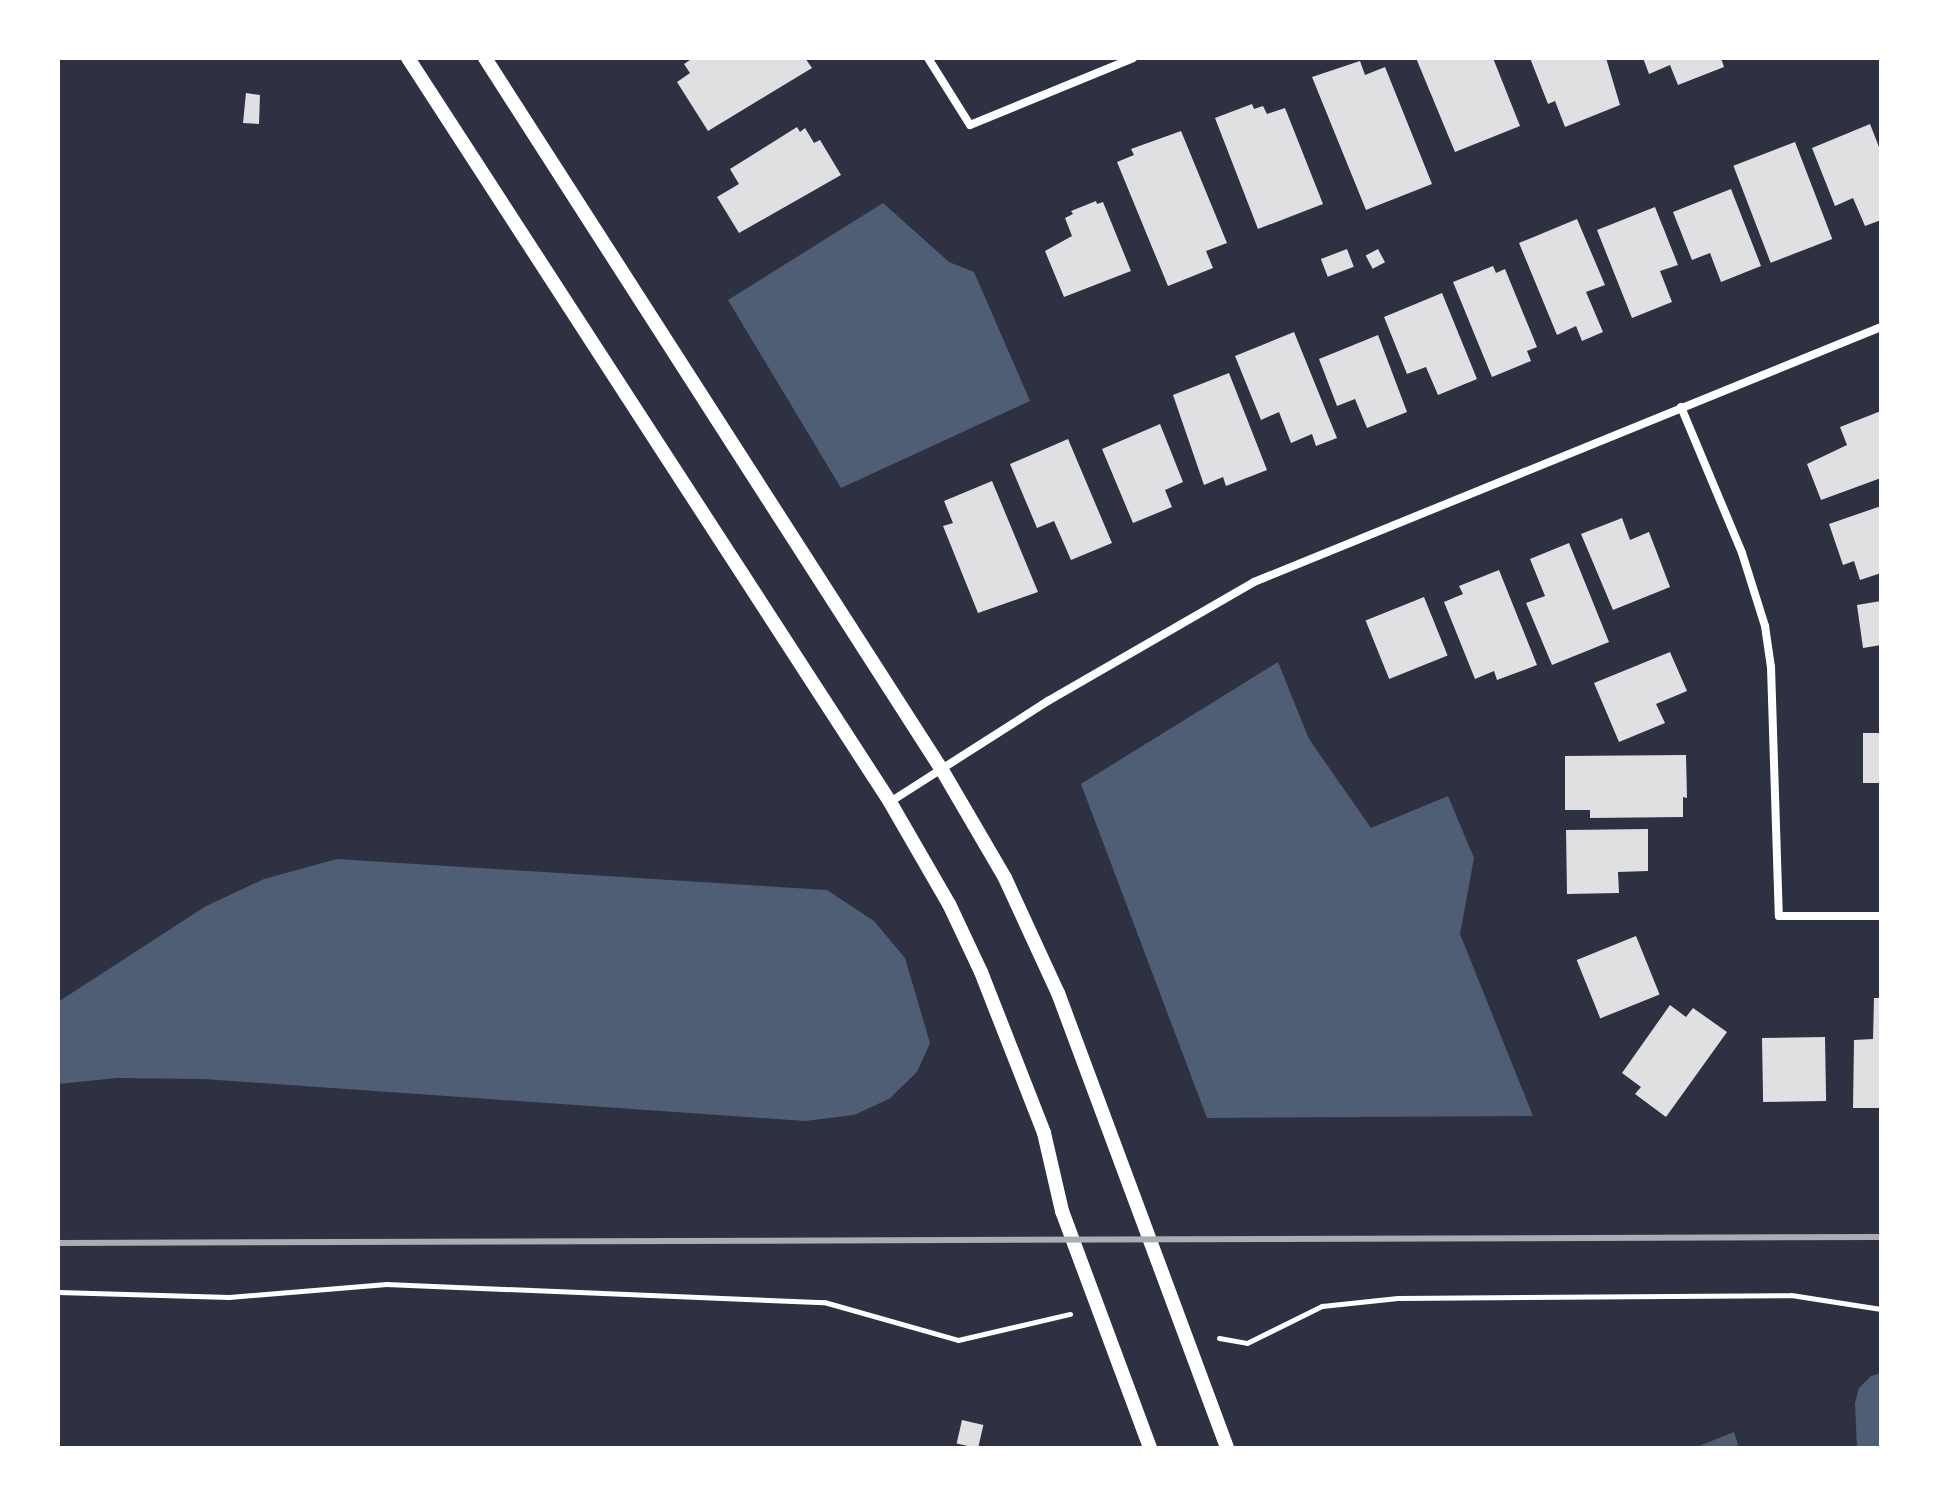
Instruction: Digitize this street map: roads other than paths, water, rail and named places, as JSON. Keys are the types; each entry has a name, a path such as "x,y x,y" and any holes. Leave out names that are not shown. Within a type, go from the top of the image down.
{"street":[{"path":"408,58 890,802 949,904 981,972 1044,1133 1062,1211 1150,1448"},
{"path":"485,58 942,770 1005,878 1048,968 1227,1448"},
{"path":"928,58 970,125 1133,58"},
{"path":"890,802 1048,701 1254,582 1881,327"},
{"path":"1681,407 1742,553 1765,626 1771,667 1779,916 1881,916"}],"water":[{"path":"883,203 949,262 974,272 1030,401 841,488 728,300"},
{"path":"1278,662 1309,739 1371,828 1448,796 1474,858 1460,934 1533,1116 1207,1118 1081,784"},
{"path":"337,859 827,890 874,921 905,958 930,1043 917,1072 889,1099 854,1115 805,1121 204,1079 117,1078 58,1084 58,1002 206,906 264,879"},
{"path":"1881,1373 1881,1448 1857,1448 1855,1403 1859,1388 1871,1376"},
{"path":"1734,1432 1739,1448 1694,1448"}],"railway":[{"path":"58,1243 1881,1237"}]}
